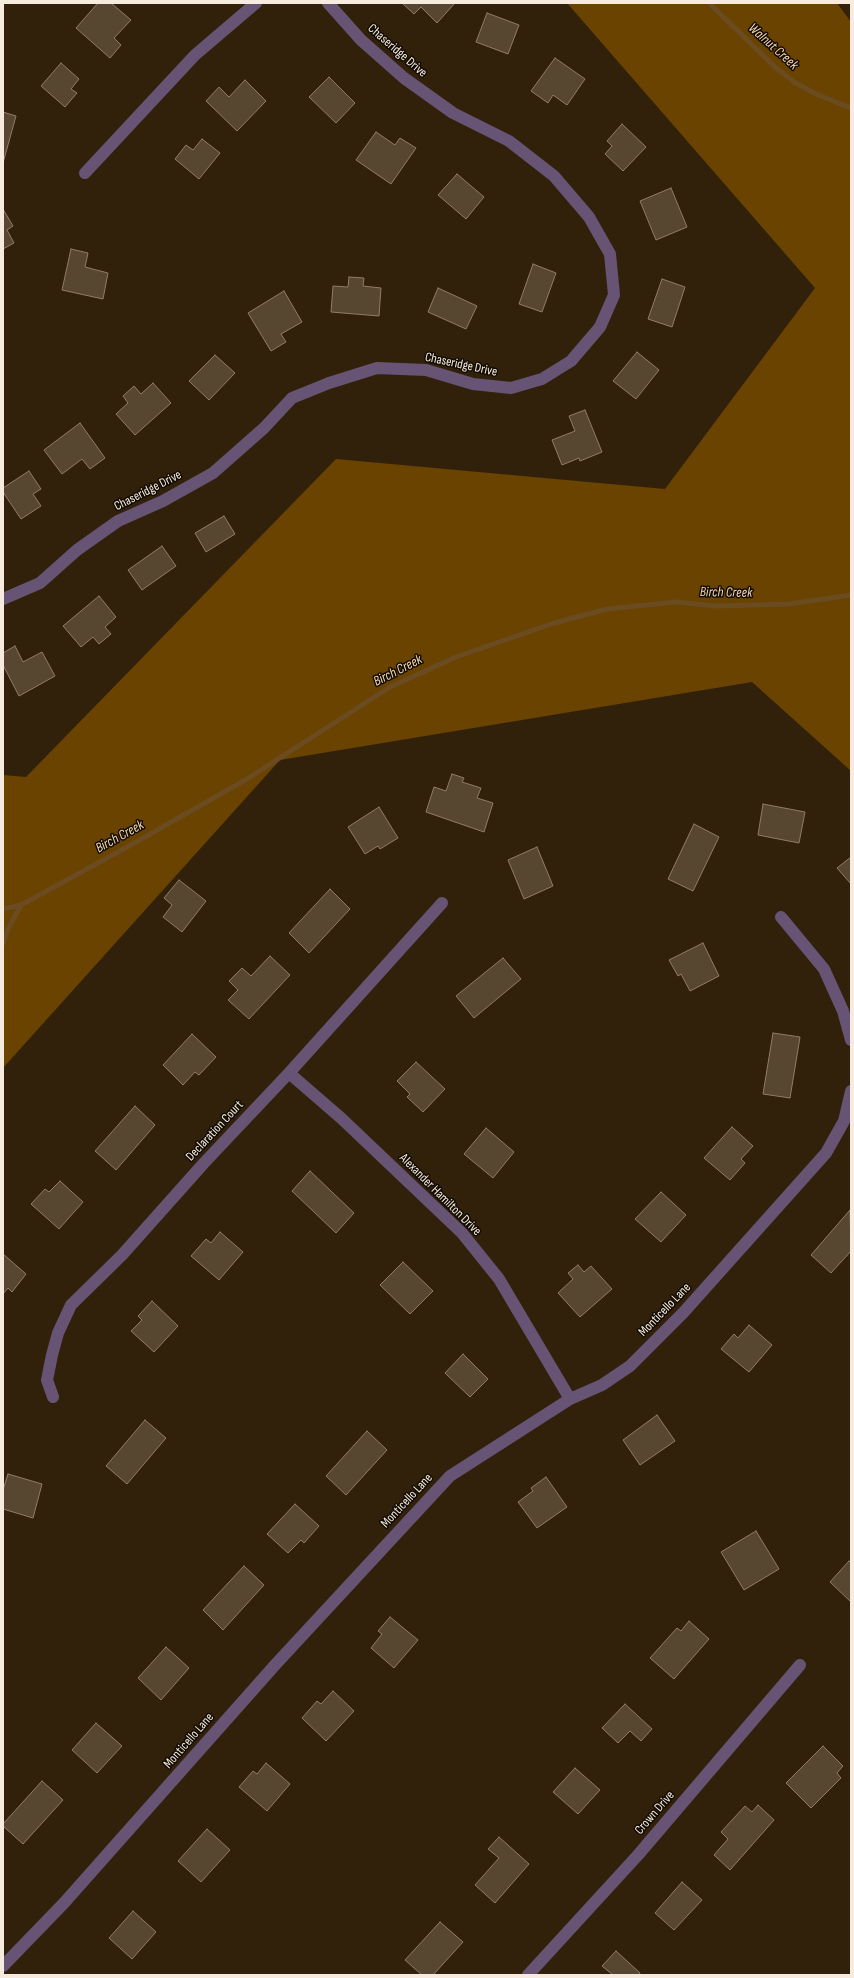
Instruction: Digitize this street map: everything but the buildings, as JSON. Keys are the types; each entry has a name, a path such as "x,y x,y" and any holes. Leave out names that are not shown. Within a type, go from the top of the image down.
{"street":[{"path":"85,173 195,55 256,3"},
{"name":"Chaseridge Drive","path":"3,599 40,583 77,550 118,521 163,502 213,473 264,428 292,398 329,383 377,368 426,370 473,384 511,388 542,379 571,361 600,327 614,294 610,254 584,211 554,176 509,141 453,113 404,78 361,40 328,3"},
{"name":"Declaration Court","path":"53,1396 48,1380 52,1355 58,1334 71,1305 122,1255 204,1163 290,1073 442,903"},
{"path":"781,917 824,969 843,1011 851,1040"},
{"name":"Alexander Hamilton Drive","path":"290,1073 341,1118 462,1233 499,1279 570,1399"},
{"name":"Monticello Lane","path":"3,1966 64,1903 275,1664 450,1476 570,1399 602,1385 630,1366 683,1313 826,1153 844,1121 851,1091"},
{"name":"Crown Drive","path":"528,1975 638,1855 800,1665"}],"shaded area":[{"path":"567,3 837,3 851,22 851,771 752,682 280,760 3,1068 3,775 26,777 336,459 665,489 815,288"}],"waterway":[{"name":"Walnut Creek","path":"709,3 774,66 794,82 816,94 851,108"},
{"name":"Birch Creek","path":"3,909 21,905 129,846 247,779 390,687 456,657 554,623 607,609 676,602 716,606 789,604 851,595"},
{"path":"3,944 8,929 21,905"}]}
